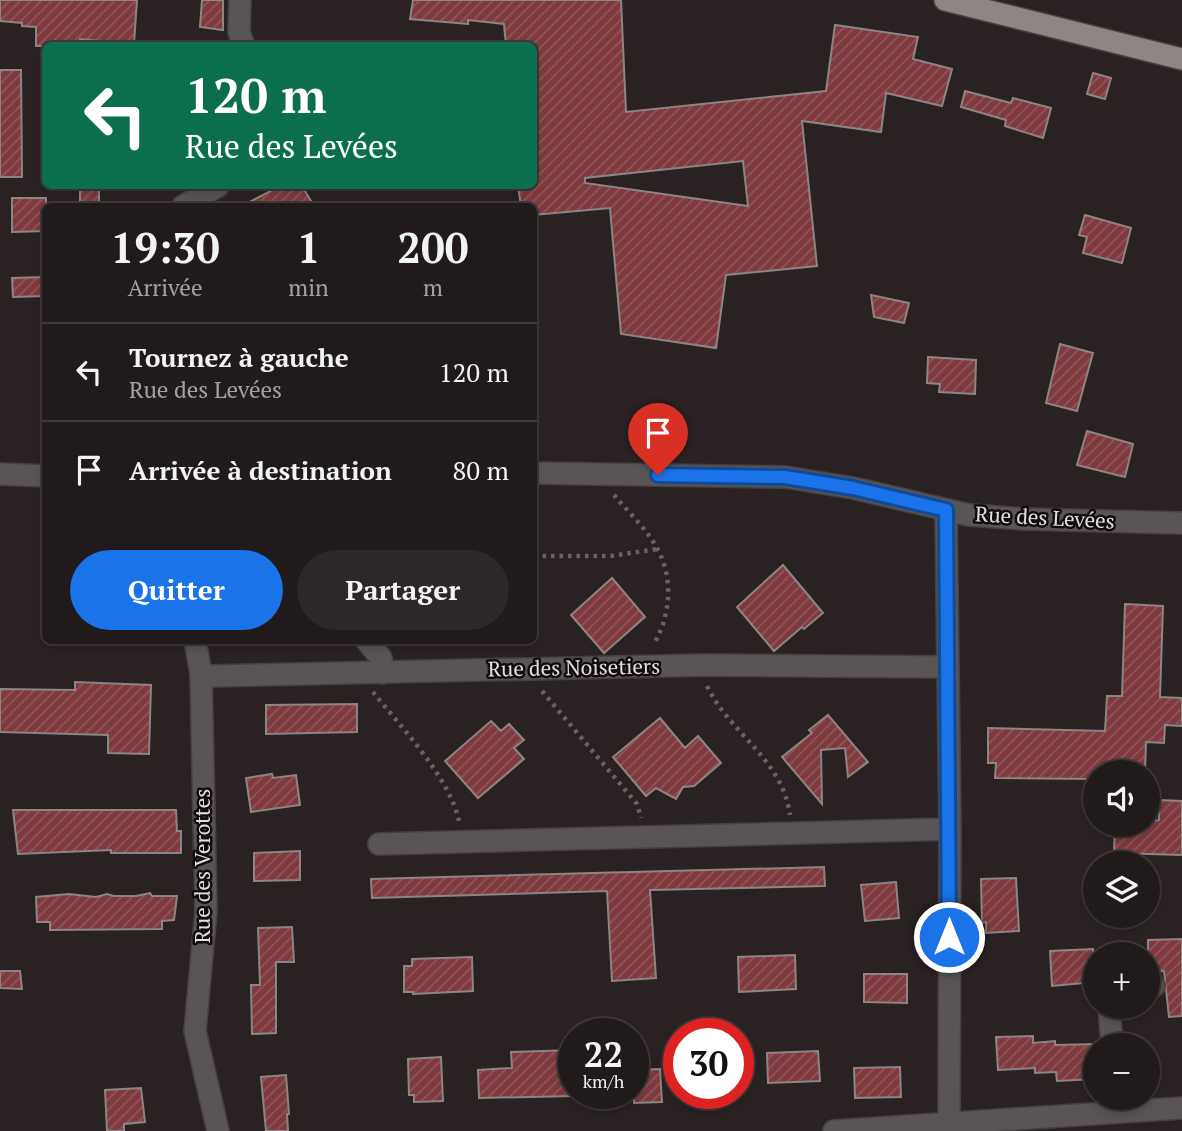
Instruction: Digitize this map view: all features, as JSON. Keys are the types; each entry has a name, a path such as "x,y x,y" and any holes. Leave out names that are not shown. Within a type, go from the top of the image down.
{"main road":[{"path":"945,0 1182,59"}],"street":[{"path":"240,0 239,32 243,42"},
{"path":"188,203 213,189"},
{"name":"Rue des Levées","path":"537,473 785,477 853,488 969,515 1182,523"},
{"path":"0,474 42,475"},
{"path":"946,510 950,829 949,1128"},
{"name":"Rue des Verottes","path":"196,644 201,674 206,911 195,1031 218,1131"},
{"path":"369,644 381,658 375,673"},
{"name":"Rue des Noisetiers","path":"201,674 212,676 705,665 947,667"},
{"path":"379,844 950,829"},
{"path":"834,1131 949,1128 1182,1108"}],"path":[{"path":"607,474 612,493 658,549 666,571 669,600 663,629 652,646 649,666"},
{"path":"537,556 611,556 658,549"},
{"path":"705,665 707,687 717,705 767,762 781,783 789,806 792,833"},
{"path":"533,667 537,685 637,804 643,837"},
{"path":"375,673 367,685 430,762 456,806 463,842"}],"building":[{"path":"0,0 137,0 134,42 80,39 80,42 42,42 42,46 36,46 36,27 0,21"},
{"path":"202,0 223,0 223,30 200,27"},
{"path":"413,0 621,0 626,112 826,91 835,25 918,37 913,59 952,69 942,106 886,93 881,132 802,121 817,266 726,275 716,348 621,334 610,208 537,215 537,203 521,203 518,189 537,189 537,42 506,42 504,24 468,20 468,24 410,19","holes":["743,161 748,206 585,183 585,178"]},
{"path":"0,70 21,70 22,177 0,177"},
{"path":"1093,73 1111,78 1105,99 1087,94"},
{"path":"965,91 1011,103 1013,98 1051,108 1043,138 1005,126 1006,120 961,107"},
{"path":"80,189 99,189 99,203 80,203"},
{"path":"274,189 304,189 312,203 248,203"},
{"path":"12,198 46,198 46,203 42,203 42,231 12,232"},
{"path":"1085,215 1131,228 1122,263 1083,253 1087,237 1079,235"},
{"path":"42,277 42,296 13,297 12,278"},
{"path":"871,295 909,303 904,323 874,317"},
{"path":"1060,344 1093,353 1077,411 1046,403"},
{"path":"928,357 976,360 975,394 939,392 940,384 927,383"},
{"path":"1087,431 1133,444 1125,477 1077,465"},
{"path":"783,565 823,613 774,651 737,607"},
{"path":"612,578 645,617 604,653 571,615"},
{"path":"1125,604 1163,606 1160,697 1182,698 1182,726 1165,725 1164,743 1146,742 1145,760 1083,760 1083,779 995,778 996,763 988,763 988,728 1105,731 1107,696 1122,696"},
{"path":"75,682 151,685 149,754 108,753 108,735 0,732 0,689 75,690"},
{"path":"357,704 357,732 266,734 266,705"},
{"path":"828,715 868,762 848,777 845,748 821,750 822,804 782,757 812,733 809,730"},
{"path":"660,718 685,748 698,736 721,763 694,786 683,787 676,799 656,788 646,796 613,757"},
{"path":"491,721 501,731 509,724 524,740 514,748 524,759 478,798 445,761"},
{"path":"272,774 273,778 296,775 300,805 251,812 246,778"},
{"path":"1160,800 1182,801 1182,855 1160,854 1160,851 1114,851 1115,837 1160,837"},
{"path":"13,810 176,810 177,831 181,831 181,853 111,853 111,850 18,854"},
{"path":"300,851 300,880 254,881 254,853"},
{"path":"824,867 825,886 650,890 656,978 612,981 607,891 372,898 371,879"},
{"path":"1016,878 1019,931 986,933 986,922 982,923 981,879"},
{"path":"896,882 899,918 865,921 861,885"},
{"path":"150,893 152,896 177,896 174,920 162,921 162,929 50,930 50,922 37,922 36,897 69,894 96,897 107,894 136,896"},
{"path":"292,927 294,962 276,962 276,1033 252,1034 251,985 260,985 258,928"},
{"path":"1182,939 1182,1016 1169,1017 1164,971 1160,971 1160,942 1148,940"},
{"path":"1083,949 1083,983 1052,986 1050,951"},
{"path":"795,955 796,989 739,992 738,957"},
{"path":"472,957 473,991 413,994 404,992 404,966 412,966 412,959"},
{"path":"0,971 20,971 22,989 0,988"},
{"path":"864,974 907,974 907,1003 864,1002"},
{"path":"1033,1036 1033,1043 1055,1041 1055,1045 1083,1044 1083,1080 1057,1081 1056,1072 1035,1073 1035,1068 998,1070 996,1037"},
{"path":"558,1051 558,1096 479,1098 478,1070 512,1068 511,1052"},
{"path":"818,1051 820,1081 768,1083 767,1053"},
{"path":"441,1057 443,1101 414,1102 414,1095 409,1095 408,1059"},
{"path":"900,1067 901,1097 855,1098 854,1068"},
{"path":"649,1069 660,1069 662,1102 649,1102"},
{"path":"286,1075 288,1131 266,1131 261,1077"},
{"path":"141,1088 145,1122 124,1124 124,1131 107,1131 105,1090"}],"route":[{"path":"658,475 785,477 853,488 946,510 949,937"}]}
